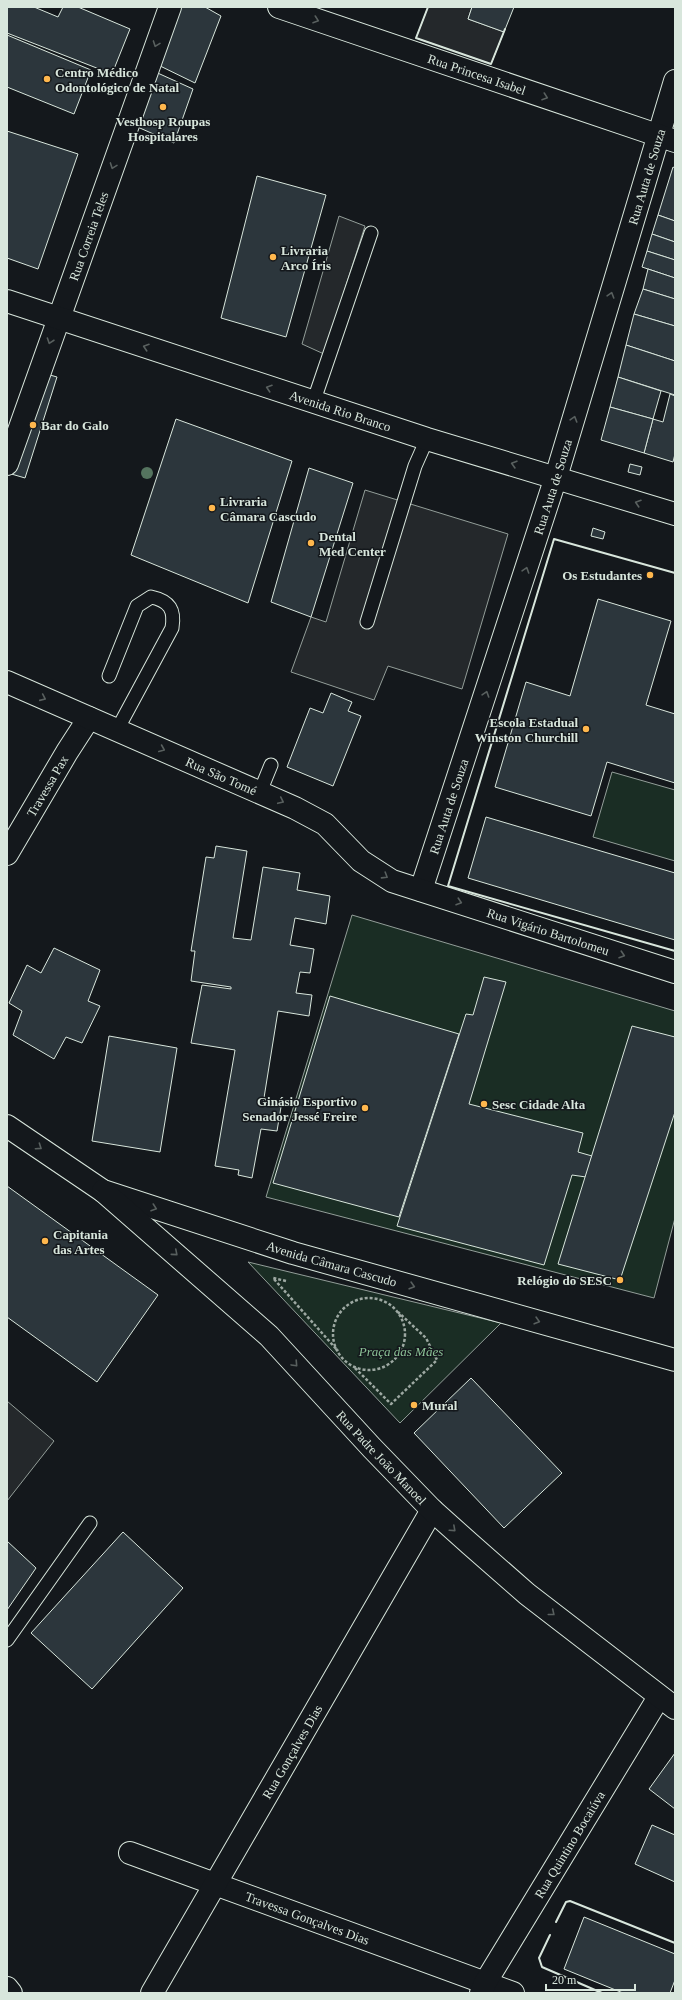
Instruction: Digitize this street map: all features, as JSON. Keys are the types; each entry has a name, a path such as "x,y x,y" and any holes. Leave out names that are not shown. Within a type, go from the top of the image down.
{"street":[{"name":"Rua Correia Teles","path":"7,464 170,7"},
{"name":"Rua Princesa Isabel","path":"279,7 667,139"},
{"name":"Rua Auta de Souza","path":"421,890 667,139 675,81"},
{"name":"Avenida Rio Branco","path":"7,301 427,439 675,514"},
{"name":"Rua São Tomé","path":"7,682 260,792 325,824 361,861 392,881 421,890"},
{"name":"Travessa Pax","path":"7,854 67,752 89,718"},
{"name":"Rua Vigário Bartolomeu","path":"421,890 675,972"},
{"name":"Avenida Câmara Cascudo","path":"7,1126 104,1191 293,1253 675,1360"},
{"name":"Rua Padre João Manoel","path":"104,1191 269,1336 432,1510 527,1594 667,1702"},
{"name":"Rua Gonçalves Dias","path":"152,1993 432,1510"},
{"name":"Rua Quintino Bocaiúva","path":"483,1988 667,1702"},
{"name":"Travessa Gonçalves Dias","path":"130,1853 483,1988 512,1993"},
{"path":"7,1988 11,1993"}],"lane":[{"path":"313,402 371,233"},
{"path":"367,622 415,466 427,439"},
{"path":"109,676 137,606 152,597 158,598 169,605 173,612 172,628 117,730"},
{"path":"260,792 271,765"},
{"path":"7,1640 90,1523"}],"path":[{"path":"287,1281 272,1278 345,1360 391,1404 437,1360 426,1338 387,1302 361,1296"},
{"path":"338,1351 334,1340 334,1329 341,1313 354,1302 364,1299 376,1299"},
{"path":"355,1368 367,1370 380,1369 390,1364 399,1355 404,1344 406,1332 402,1320 395,1309"}],"green space":[{"path":"612,772 675,790 675,861 593,837"},
{"name":"Sesc Cidade Alta","path":"352,915 675,1011 675,1218 654,1298 266,1197"},
{"name":"Praça das Mães","path":"248,1262 501,1323 400,1423"}],"shaded area":[{"path":"428,7 472,7 468,19 504,32 491,64 416,38"},
{"path":"339,216 365,226 324,354 302,344"},
{"path":"365,490 508,534 462,689 388,666 374,700 291,672 311,617 326,622"},
{"path":"7,1401 54,1441 7,1501"}],"building":[{"path":"7,7 34,7 58,17 63,7 78,7 130,29 112,74 7,33"},
{"path":"176,7 205,7 221,16 195,83 154,63"},
{"path":"472,7 514,7 504,32 468,19"},
{"name":"Centro Médico Odontológico de Natal","path":"7,35 91,70 74,114 7,87"},
{"name":"Vesthosp Roupas Hospitalares","path":"151,70 193,89 174,143 133,125"},
{"path":"7,131 78,154 38,269 7,258"},
{"path":"673,167 675,168 675,221 658,215"},
{"name":"Livraria Arco Íris","path":"257,176 326,195 286,337 221,318"},
{"path":"658,215 675,221 675,242 652,234"},
{"path":"652,234 675,242 675,260 647,251"},
{"path":"647,251 675,260 675,278 642,267"},
{"path":"648,269 675,278 675,299 643,289"},
{"path":"643,289 675,299 675,326 634,314"},
{"path":"634,314 675,326 675,361 626,345"},
{"path":"626,345 675,361 675,395 618,377"},
{"name":"Bar do Galo","path":"43,373 57,377 25,478 8,473"},
{"path":"618,377 661,391 653,419 610,407"},
{"path":"670,394 675,396 675,454 673,462 644,453 653,419 663,422"},
{"path":"610,407 653,419 644,453 601,440"},
{"name":"Livraria Câmara Cascudo","path":"176,419 292,461 248,603 131,555"},
{"path":"630,464 642,467 640,475 628,472"},
{"name":"Dental Med Center","path":"309,468 353,483 311,617 271,602"},
{"path":"593,528 605,532 603,539 591,536"},
{"path":"598,599 671,621 646,705 675,714 675,783 607,762 591,816 495,787 526,682 570,696"},
{"path":"331,693 352,702 348,711 361,716 333,786 287,767 310,708 323,713"},
{"path":"486,817 675,873 675,940 468,878"},
{"path":"216,846 247,851 233,938 251,940 263,867 300,873 297,890 330,896 326,924 295,918 290,945 314,949 310,973 300,972 296,993 312,995 309,1016 278,1011 263,1104 281,1107 277,1131 261,1129 252,1178 238,1175 239,1170 215,1166 235,1050 191,1043 202,985 231,989 231,987 191,981 195,951 191,951 206,857 214,858"},
{"path":"54,948 100,970 88,1001 100,1006 82,1043 66,1037 54,1059 13,1035 22,1011 9,1003 27,965 41,973"},
{"path":"484,977 506,982 469,1104 583,1133 578,1152 592,1156 586,1177 572,1175 544,1265 397,1226 466,1014 473,1015"},
{"name":"Ginásio Esportivo Senador Jessé Freire","path":"330,996 459,1034 399,1217 273,1183"},
{"path":"632,1026 675,1037 675,1112 620,1280 558,1264"},
{"path":"109,1036 177,1048 160,1152 92,1141"},
{"name":"Capitania das Artes","path":"7,1186 158,1295 97,1382 7,1317"},
{"path":"471,1378 562,1473 504,1528 414,1433"},
{"path":"123,1532 183,1588 92,1689 31,1633"},
{"path":"7,1541 36,1568 7,1610"},
{"path":"675,1753 675,1809 649,1789"},
{"path":"652,1825 675,1835 675,1882 635,1864"},
{"path":"584,1917 675,1954 675,1980 670,1993 623,1993 564,1969"}],"wall":[{"path":"428,7 416,38 491,64 505,29"},
{"path":"675,573 554,539 448,886 675,951"},
{"path":"556,1922 566,1902 570,1901 675,1943"},
{"path":"550,1935 539,1958 542,1967 602,1993"}],"place":[{"name":"Centro Médico Odontológico de Natal","path":"47,79"},
{"name":"Vesthosp Roupas Hospitalares","path":"163,107"},
{"name":"Livraria Arco Íris","path":"273,257"},
{"name":"Bar do Galo","path":"33,425"},
{"name":"Livraria Câmara Cascudo","path":"212,508"},
{"name":"Dental Med Center","path":"311,543"},
{"name":"Os Estudantes","path":"650,575"},
{"name":"Escola Estadual Winston Churchill","path":"586,729"},
{"name":"Sesc Cidade Alta","path":"484,1104"},
{"name":"Ginásio Esportivo Senador Jessé Freire","path":"365,1108"},
{"name":"Capitania das Artes","path":"45,1241"},
{"name":"Relógio do SESC","path":"620,1280"},
{"name":"Mural","path":"414,1405"}]}
